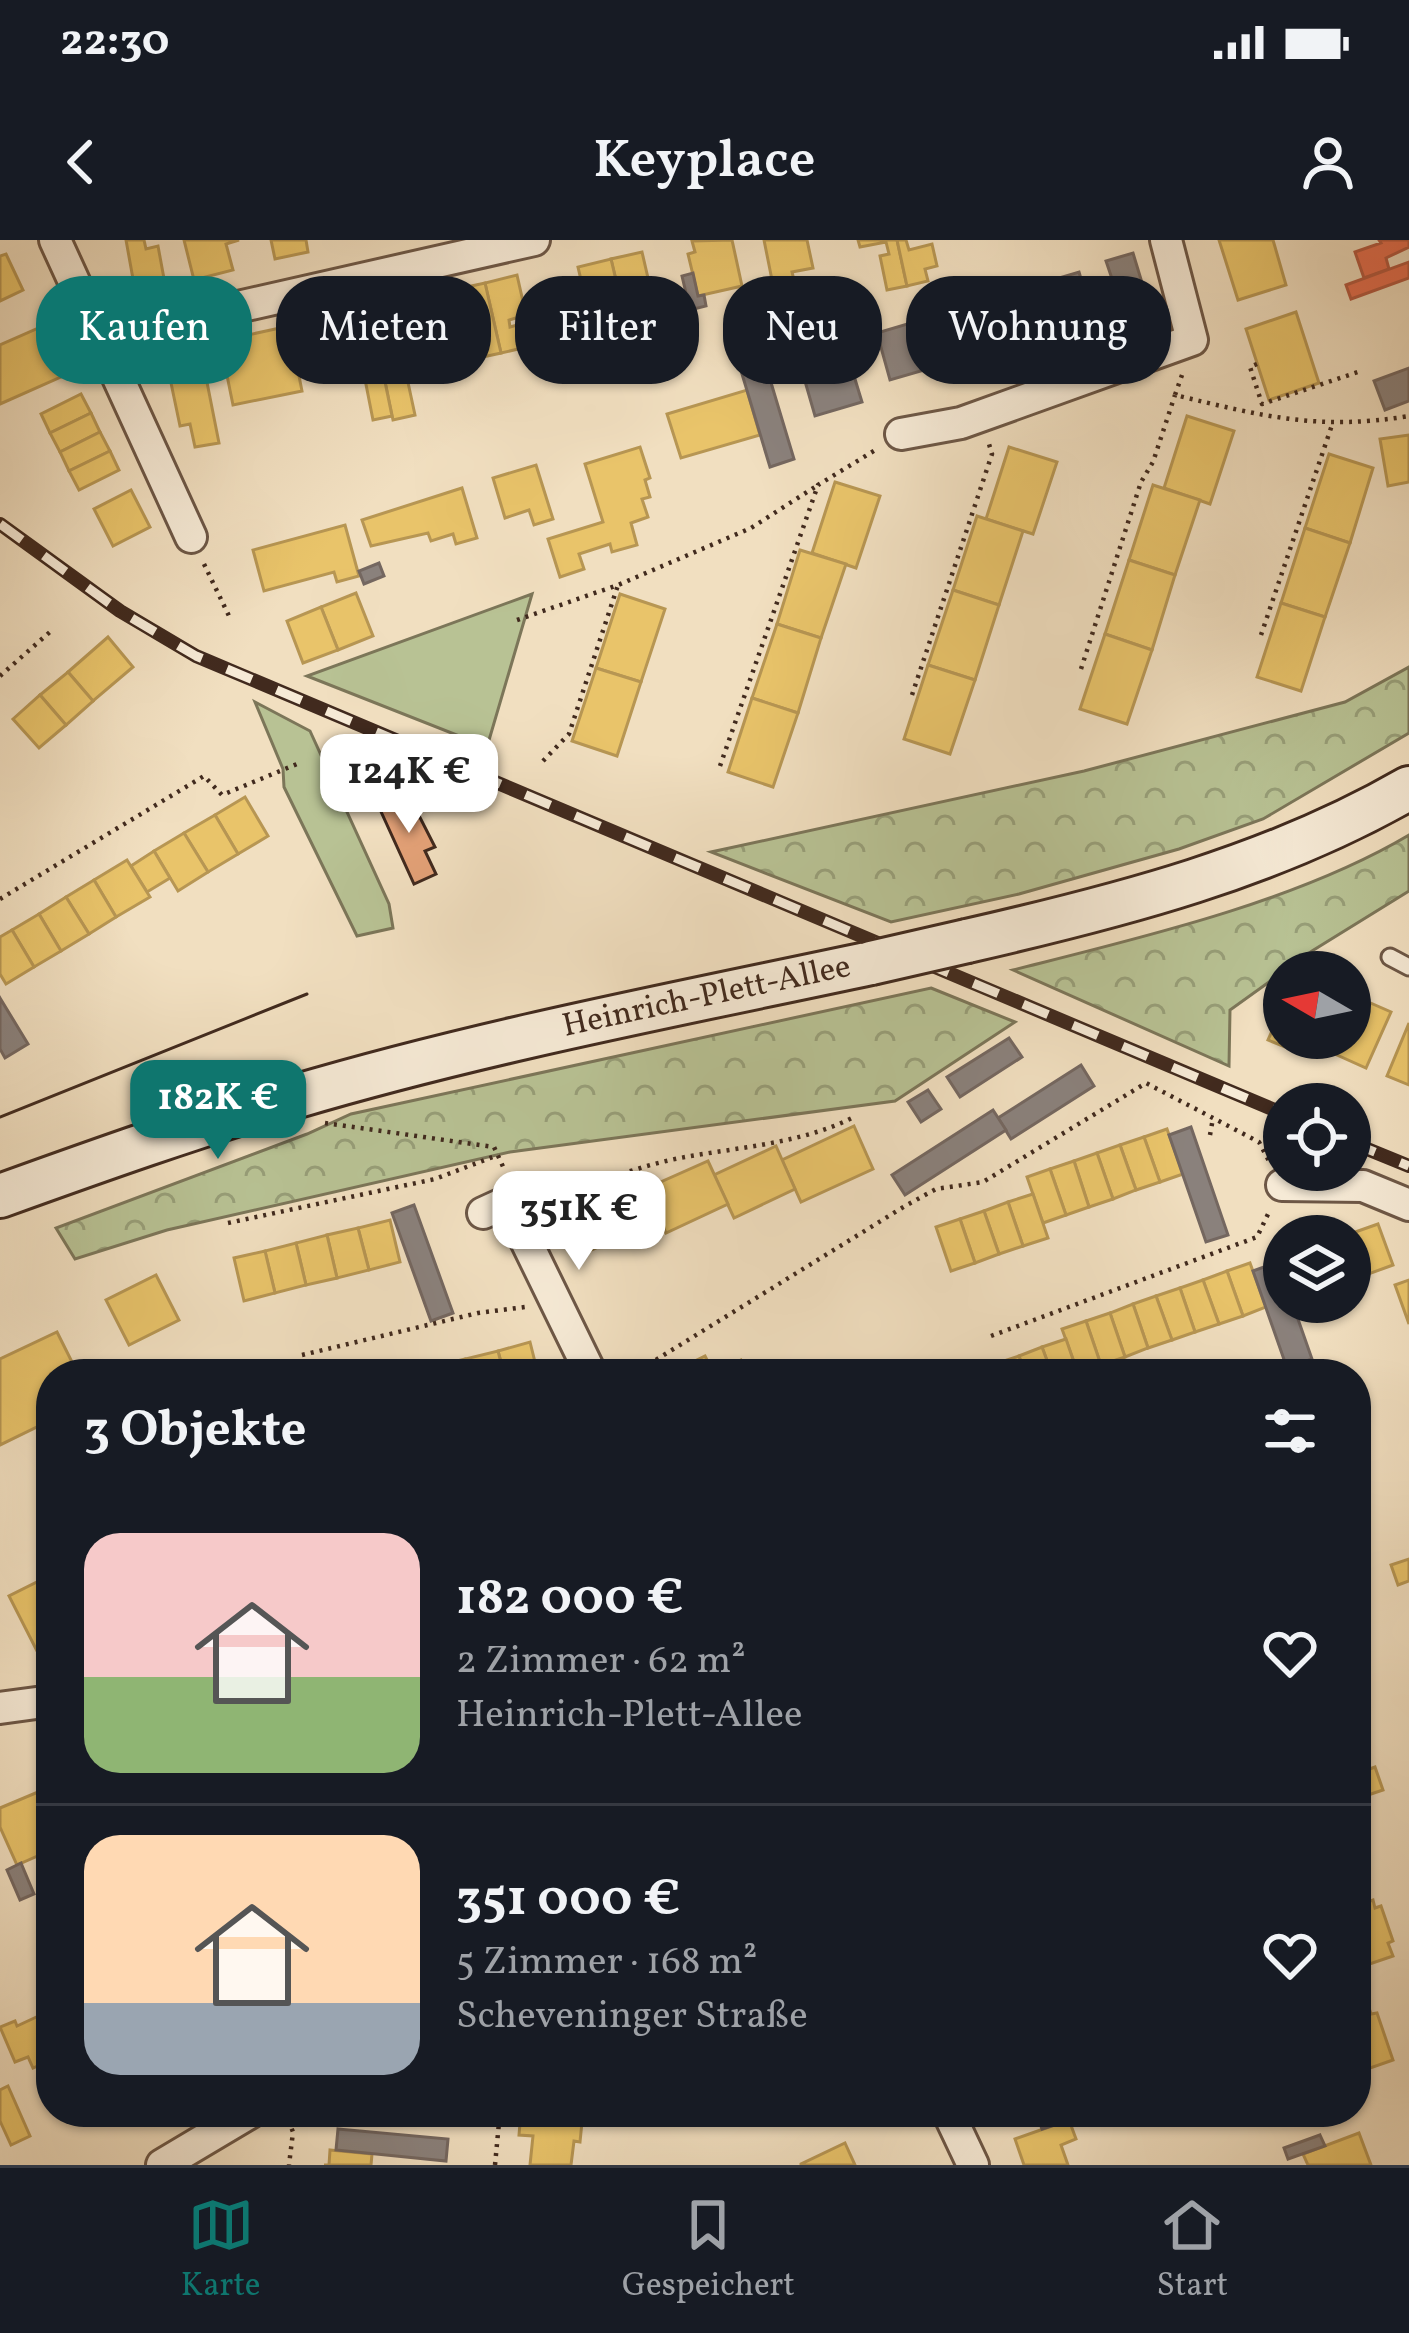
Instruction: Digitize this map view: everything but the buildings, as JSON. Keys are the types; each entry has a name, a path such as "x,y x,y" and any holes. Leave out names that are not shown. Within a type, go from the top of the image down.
{"main road":[{"name":"Heinrich-Plett-Allee","path":"0,1196 292,1097 581,1024 1137,900 1203,880 1326,830 1409,788"}],"street":[{"path":"55,240 72,276"},
{"path":"252,304 534,240"},
{"path":"901,434 979,416 1192,340 1166,240"},
{"path":"122,384 191,537"},
{"path":"1371,1189 1409,1205"},
{"path":"502,1211 584,1359"},
{"path":"0,1708 36,1703"},
{"path":"162,2165 226,2127"},
{"path":"955,2127 973,2165"}],"lane":[{"path":"1390,957 1409,967"}],"path":[{"path":"1081,669 1192,340"},
{"path":"1257,364 1250,367 1262,404 1361,371"},
{"path":"1175,395 1259,416 1332,425 1409,416"},
{"path":"912,695 992,454 979,416"},
{"path":"1261,635 1332,425"},
{"path":"517,620 618,585 751,528 901,434"},
{"path":"720,766 818,485"},
{"path":"191,537 230,618"},
{"path":"543,761 569,734 618,585"},
{"path":"0,676 51,632"},
{"path":"0,899 204,776 221,796 297,764"},
{"path":"657,1359 905,1206 936,1189 983,1182 1146,1083 1259,1142 1263,1149"},
{"path":"292,1097 330,1126 494,1147 508,1178 502,1211 674,1159 825,1132 854,1117"},
{"path":"1210,1135 1213,1118"},
{"path":"228,1223 435,1179 498,1155"},
{"path":"991,1336 1257,1237 1279,1191"},
{"path":"302,1355 478,1313 557,1304"},
{"path":"289,2165 290,2127"},
{"path":"495,2165 499,2127"}],"green space":[{"path":"532,594 487,747 307,676"},
{"path":"1409,667 1409,733 1263,819 1179,849 1019,894 891,922 711,852 1084,771 1345,702"},
{"path":"255,702 310,731 389,904 393,928 357,936 284,787 283,769"},
{"path":"1409,835 1409,891 1312,951 1263,951 1263,986 1230,1010 1229,1066 1013,970 1268,899 1365,859"},
{"path":"931,988 1015,1022 895,1101 510,1152 167,1230 75,1259 56,1228 351,1114"}],"tram line":[{"path":"0,1117 307,994"}],"railway":[{"path":"0,524 120,611 196,656 1263,1105"},
{"path":"1371,1151 1409,1166"}]}
